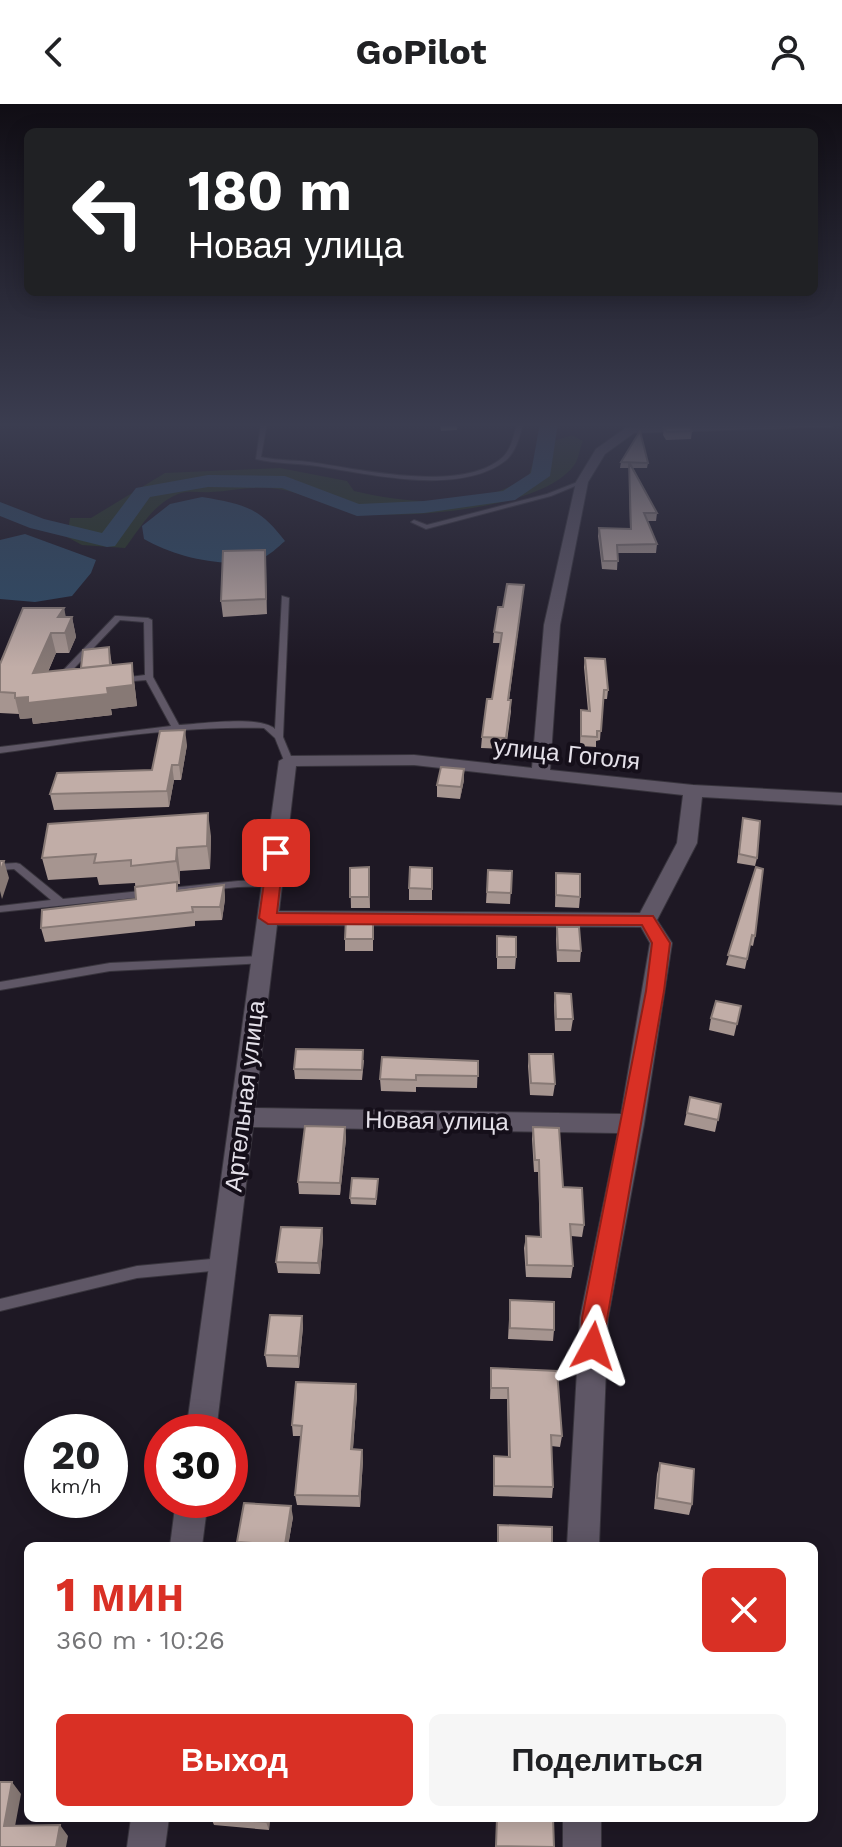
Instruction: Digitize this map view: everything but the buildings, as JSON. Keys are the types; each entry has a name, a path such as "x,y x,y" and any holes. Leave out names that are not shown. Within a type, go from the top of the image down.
{"street":[{"path":"540,776 552,625 577,504"},
{"name":"улица Гоголя","path":"288,761 414,760 693,791 842,799"},
{"name":"Артельная улица","path":"203,1414 288,761"},
{"path":"647,920 687,843 693,791"},
{"path":"268,918 647,920"},
{"path":"583,1542 594,1318 632,1124 661,943 647,920"},
{"name":"Новая улица","path":"242,1117 632,1124"},
{"path":"187,1542 190,1518"},
{"path":"146,1847 149,1822"},
{"path":"582,1822 582,1847"}],"lane":[{"path":"414,522 426,527 513,504"},
{"path":"285,598 279,737 288,761"},
{"path":"65,686 51,687 118,618 148,620 149,677 176,728"},
{"path":"107,681 149,677"},
{"path":"0,750 176,728 266,725 279,737"},
{"path":"0,867 16,866 61,903"},
{"path":"0,909 272,883"},
{"path":"0,986 110,967 262,960"},
{"path":"0,1305 137,1272 223,1264"}],"green space":[{"path":"113,504 161,504 125,548 82,545 67,537 70,518 91,518"},
{"path":"492,504 410,514 360,513 329,505"}],"water":[{"path":"170,504 236,504 258,514 285,541 260,559 216,562 185,556 144,539 142,526"},
{"path":"25,534 96,560 91,573 72,596 35,602 0,599 0,540"}],"waterway":[{"path":"0,508 37,524 107,541 134,504"},
{"path":"342,504 357,510 444,504"}],"route":[{"path":"276,853 268,918 647,920 661,943 655,991 594,1318 593,1346"}]}
